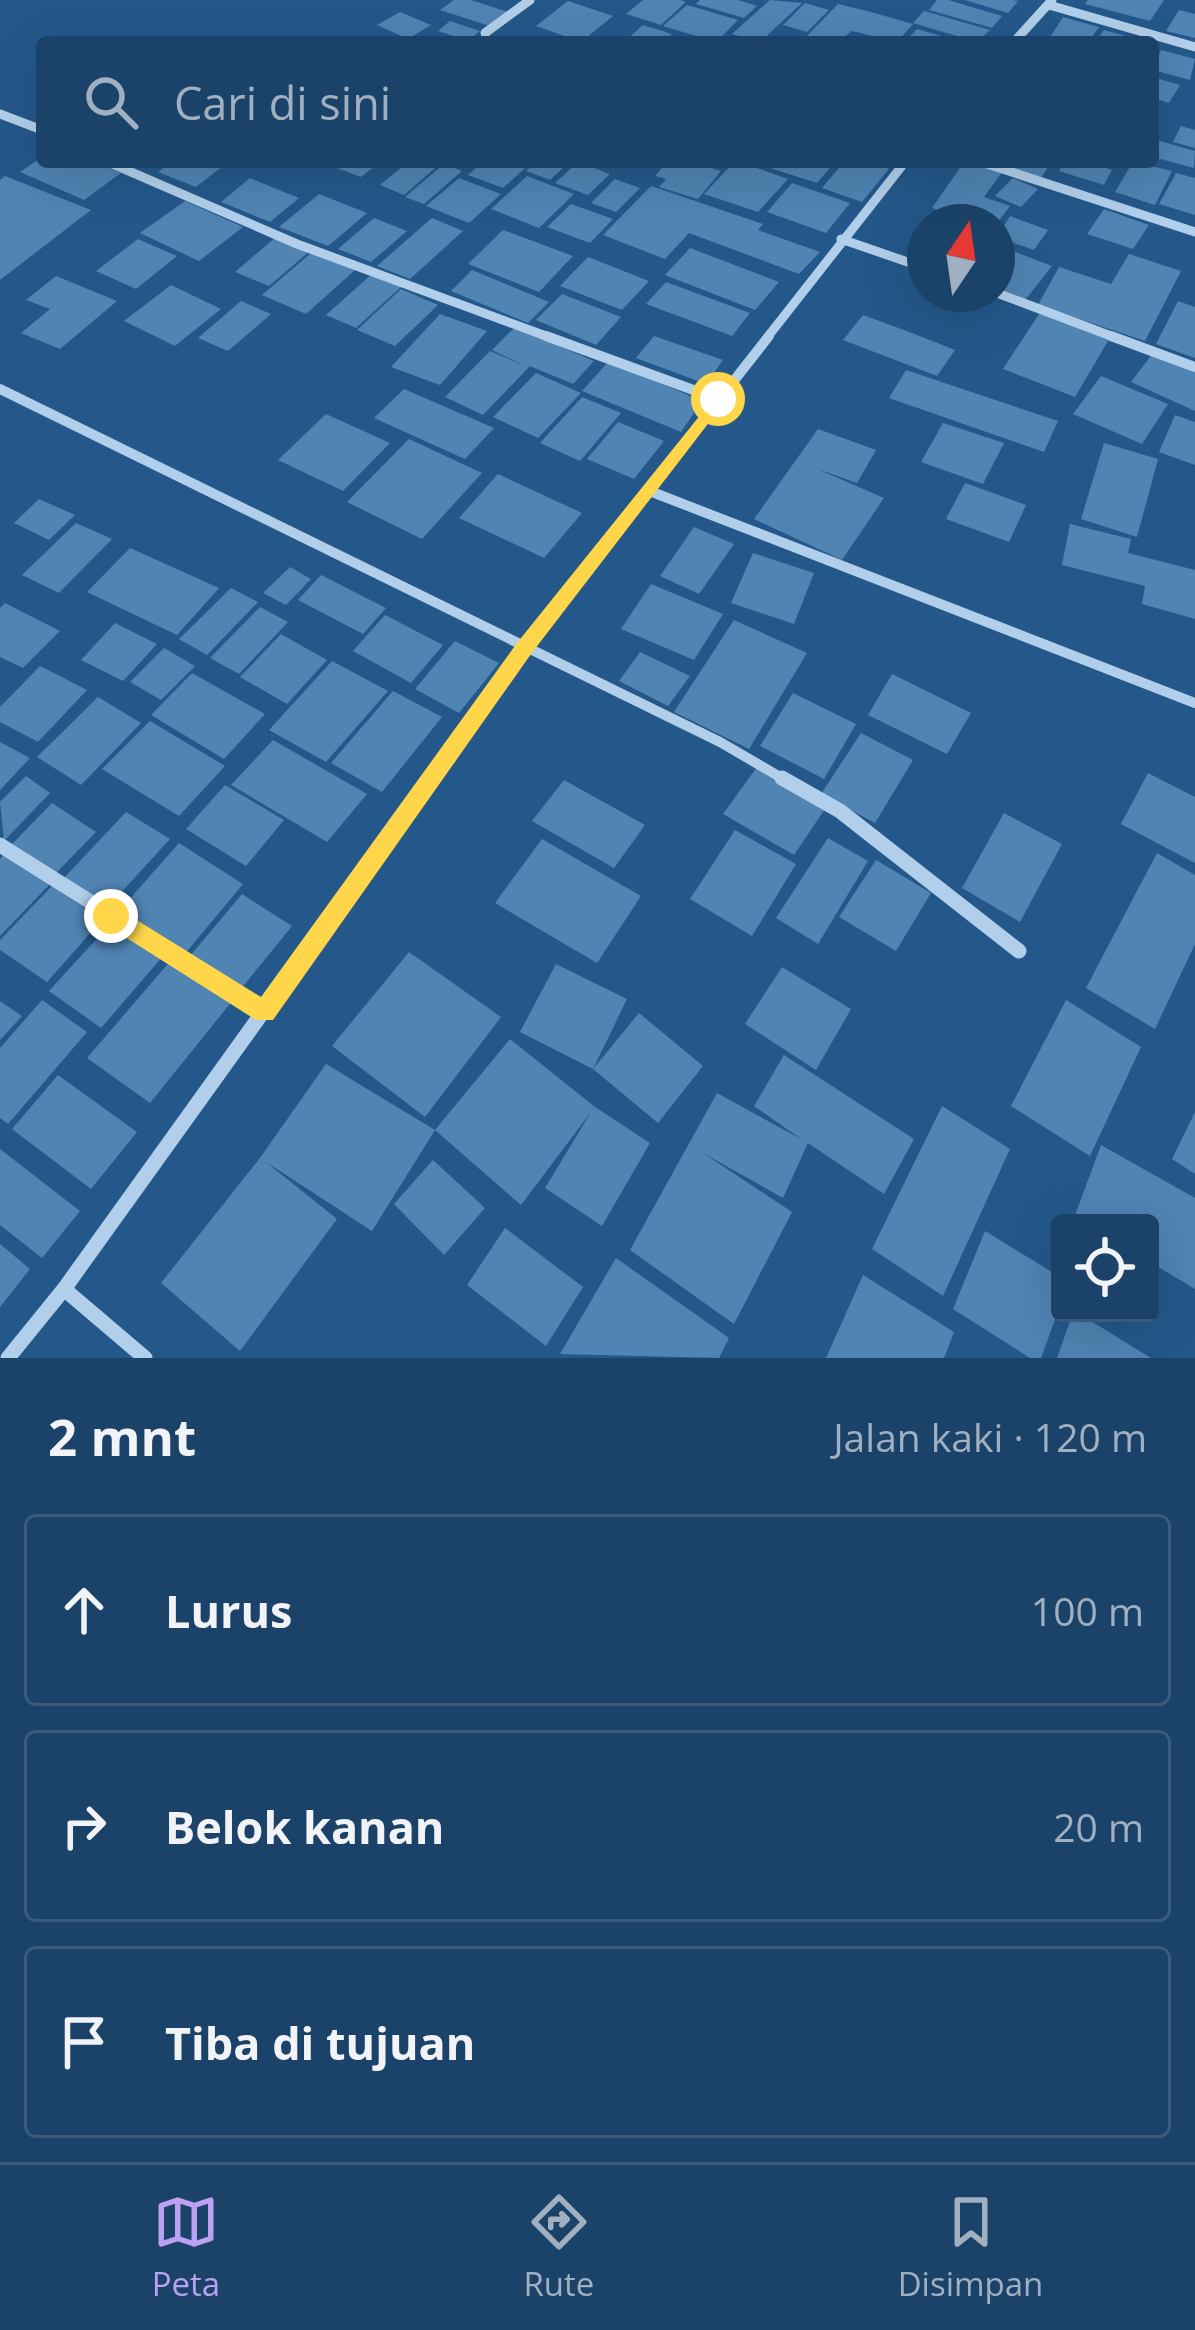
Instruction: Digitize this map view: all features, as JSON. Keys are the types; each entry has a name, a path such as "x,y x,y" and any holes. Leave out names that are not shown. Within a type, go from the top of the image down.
{"street":[{"path":"485,33 530,0"},
{"path":"1020,36 1051,2 1195,47"},
{"path":"0,114 36,128"},
{"path":"122,168 297,244 718,399"},
{"path":"8,1358 64,1289 524,648 900,168"},
{"path":"999,168 1195,232"},
{"path":"841,239 907,262"},
{"path":"1015,300 1195,367"},
{"path":"0,389 720,742 839,811 1019,951"},
{"path":"647,490 1195,703"},
{"path":"0,845 265,1012"},
{"path":"64,1289 146,1358"}],"building":[{"path":"454,0 471,0 508,12 490,26 440,10"},
{"path":"643,0 686,2 661,25 626,14"},
{"path":"700,0 738,0 757,6 744,18 696,4"},
{"path":"770,0 802,3 766,36 732,34"},
{"path":"937,0 1002,16 992,28 929,10"},
{"path":"965,0 1013,0 1018,1 1008,13"},
{"path":"1088,0 1164,0 1150,21 1085,4"},
{"path":"568,1 613,16 588,36 564,36 536,26"},
{"path":"805,3 829,10 807,32 783,25"},
{"path":"838,4 913,24 902,36 852,31 845,36 807,36"},
{"path":"687,5 738,20 722,36 696,36 663,26"},
{"path":"1179,10 1195,14 1195,38 1166,31"},
{"path":"924,11 990,30 984,36 957,36 913,23"},
{"path":"400,12 431,25 413,36 401,36 377,25"},
{"path":"1063,17 1099,27 1092,36 1051,36"},
{"path":"450,21 480,31 474,36 453,36 438,31"},
{"path":"643,25 672,34 670,36 631,36"},
{"path":"917,29 942,36 911,36"},
{"path":"1161,50 1195,59 1190,80 1159,72"},
{"path":"1159,79 1180,85 1169,103 1159,100"},
{"path":"1181,126 1195,130 1195,148 1173,142"},
{"path":"1159,141 1195,151 1194,168 1159,159"},
{"path":"36,161 36,168 109,168 121,173 84,200 20,172"},
{"path":"163,168 220,168 196,187 158,172"},
{"path":"337,168 372,168 361,177"},
{"path":"401,168 435,168 404,195 380,185"},
{"path":"439,168 462,171 424,204 405,197"},
{"path":"476,168 525,168 503,188 468,175"},
{"path":"529,168 563,168 550,180 526,171"},
{"path":"571,168 610,174 588,195 555,183"},
{"path":"662,168 721,171 698,199 659,187 666,179 655,176"},
{"path":"728,168 757,168 788,179 758,212 704,194"},
{"path":"770,168 830,168 817,183"},
{"path":"839,168 889,169 862,202 822,188"},
{"path":"960,168 1003,171 984,197 1004,204 935,204"},
{"path":"1009,168 1047,168 1041,178"},
{"path":"1061,168 1112,170 1104,185 1059,171"},
{"path":"1129,168 1172,171 1155,205 1115,192"},
{"path":"1176,173 1195,178 1195,215 1159,204"},
{"path":"5,176 91,210 0,280 0,180"},
{"path":"527,176 574,194 539,228 491,209"},
{"path":"250,178 299,198 270,222 221,202"},
{"path":"459,178 501,194 469,223 426,206"},
{"path":"1013,178 1038,189 1021,207 995,196"},
{"path":"615,179 640,188 616,212 591,203"},
{"path":"792,183 850,203 826,233 767,212"},
{"path":"651,186 763,224 758,230 820,252 799,274 689,233 665,259 603,235"},
{"path":"319,194 367,213 328,246 279,227"},
{"path":"185,201 243,227 199,261 140,233"},
{"path":"571,204 613,219 590,243 547,227"},
{"path":"1104,209 1149,225 1133,249 1087,234"},
{"path":"374,218 407,231 371,262 338,249"},
{"path":"432,218 463,231 410,279 377,266"},
{"path":"1015,218 1048,230 1034,250 1015,243"},
{"path":"503,230 573,256 539,292 468,264"},
{"path":"276,237 310,251 269,286 235,272"},
{"path":"138,239 177,256 136,289 96,271"},
{"path":"690,248 779,282 755,310 665,275"},
{"path":"1015,252 1052,266 1026,299 1015,295"},
{"path":"311,253 355,270 306,314 262,295"},
{"path":"1129,254 1181,271 1145,341 1038,305 1059,267 1111,284"},
{"path":"588,257 649,281 622,310 560,286"},
{"path":"472,270 549,302 528,323 451,291"},
{"path":"373,273 403,285 356,328 326,315"},
{"path":"56,276 117,301 60,349 21,333 50,309 26,300"},
{"path":"666,282 750,313 732,336 646,304"},
{"path":"171,285 221,309 175,346 124,321"},
{"path":"401,289 438,305 395,346 357,330"},
{"path":"562,294 621,317 596,345 536,320"},
{"path":"241,301 271,314 228,351 198,338"},
{"path":"1178,301 1195,307 1195,358 1156,344"},
{"path":"1041,311 1111,336 1075,397 1003,369"},
{"path":"440,314 487,331 440,385 391,367"},
{"path":"863,315 955,350 937,376 843,340"},
{"path":"515,327 594,361 573,384 530,366 483,415 445,397 490,351 525,366 492,350"},
{"path":"654,336 723,360 706,384 636,358"},
{"path":"1153,353 1195,372 1195,411 1131,382"},
{"path":"609,361 702,401 681,432 582,391"},
{"path":"906,370 1058,421 1044,452 889,398"},
{"path":"536,373 581,393 538,438 493,417"},
{"path":"1101,376 1168,404 1142,444 1073,414"},
{"path":"404,389 494,428 465,459 374,418"},
{"path":"582,397 621,413 580,461 540,443"},
{"path":"326,414 390,443 343,491 278,460"},
{"path":"1175,415 1195,422 1195,465 1159,452"},
{"path":"618,422 664,441 634,479 587,459"},
{"path":"943,423 1004,443 983,484 921,462"},
{"path":"818,429 876,450 857,483 815,468 884,498 842,560 754,519"},
{"path":"409,439 482,473 422,539 347,502"},
{"path":"1104,443 1158,459 1137,537 1081,519"},
{"path":"498,474 582,513 544,558 459,518"},
{"path":"965,483 1026,505 1009,542 946,519"},
{"path":"39,499 75,515 49,540 14,523"},
{"path":"76,523 112,539 59,593 22,575"},
{"path":"1070,524 1131,539 1128,553 1195,570 1195,619 1142,604 1145,586 1062,565"},
{"path":"694,527 734,544 699,594 660,576"},
{"path":"130,548 219,588 177,635 87,592"},
{"path":"753,553 814,573 794,624 731,603"},
{"path":"290,567 311,579 286,605 263,593"},
{"path":"321,575 386,608 363,634 298,600"},
{"path":"651,584 723,614 694,660 621,629"},
{"path":"231,588 258,602 207,655 179,639"},
{"path":"5,603 60,631 23,668 0,657 0,608"},
{"path":"260,607 288,622 239,674 210,658"},
{"path":"385,615 443,645 411,683 353,651"},
{"path":"734,620 807,653 749,749 674,712"},
{"path":"115,623 157,644 123,681 81,660"},
{"path":"281,634 327,660 287,704 240,677"},
{"path":"455,641 499,663 459,713 415,689"},
{"path":"164,648 195,666 161,700 130,682"},
{"path":"640,652 690,676 668,706 619,681"},
{"path":"332,661 388,691 326,762 269,730"},
{"path":"40,666 87,690 38,742 0,722 0,707"},
{"path":"192,673 265,714 224,759 151,715"},
{"path":"892,674 971,713 947,754 868,715"},
{"path":"393,691 442,717 382,792 331,763"},
{"path":"793,693 856,724 824,779 760,746"},
{"path":"98,697 141,723 81,785 37,757"},
{"path":"150,721 225,766 179,816 102,769"},
{"path":"861,733 913,760 875,823 821,794"},
{"path":"273,740 367,794 327,842 231,785"},
{"path":"0,742 30,758 0,790"},
{"path":"757,767 827,806 794,855 723,814"},
{"path":"1148,773 1195,797 1195,863 1121,824"},
{"path":"26,776 50,793 4,841 0,802"},
{"path":"564,780 645,825 614,868 532,821"},
{"path":"225,785 284,820 246,866 186,829"},
{"path":"52,803 96,832 56,873 12,844"},
{"path":"126,812 170,839 107,908 63,879"},
{"path":"1004,813 1062,844 1020,922 962,888"},
{"path":"735,830 796,864 752,936 690,899"},
{"path":"828,838 868,861 818,944 776,918"},
{"path":"542,839 641,896 597,963 495,903"},
{"path":"179,843 243,884 184,955 119,911"},
{"path":"1157,853 1195,875 1195,944 1155,1029 1086,988"},
{"path":"4,854 50,884 0,936 0,859"},
{"path":"876,860 931,893 896,951 839,917"},
{"path":"52,886 102,920 47,982 0,950 0,940"},
{"path":"242,894 292,926 240,990 190,956"},
{"path":"113,921 164,955 101,1028 49,991"},
{"path":"409,952 501,1017 425,1117 332,1046"},
{"path":"172,959 233,1000 150,1103 87,1058"},
{"path":"556,964 627,999 593,1069 520,1032"},
{"path":"782,967 851,1009 816,1070 745,1024"},
{"path":"42,1000 87,1032 8,1124 0,1118 0,1048"},
{"path":"1066,1000 1141,1047 1090,1156 1011,1106"},
{"path":"0,1001 22,1016 0,1040"},
{"path":"639,1013 703,1066 658,1123 593,1069"},
{"path":"510,1039 595,1107 650,1143 602,1226 545,1188 591,1112 521,1205 435,1130"},
{"path":"784,1055 914,1139 884,1194 808,1143 783,1198 703,1153 792,1212 734,1324 630,1250 717,1093 801,1139 754,1106"},
{"path":"326,1064 435,1130 372,1231 266,1162 337,1219 240,1351 161,1283 260,1158"},
{"path":"58,1075 137,1132 91,1189 12,1129"},
{"path":"942,1106 1010,1149 943,1296 872,1249"},
{"path":"1195,1112 1195,1174 1172,1159"},
{"path":"1101,1145 1195,1198 1195,1289 1159,1267 1159,1214 1075,1214"},
{"path":"0,1149 80,1211 42,1258 0,1225"},
{"path":"433,1160 485,1208 444,1255 394,1204"},
{"path":"505,1228 583,1287 546,1346 467,1285"},
{"path":"985,1231 1051,1271 1054,1322 1041,1358 1030,1358 953,1309"},
{"path":"0,1244 30,1269 0,1307"},
{"path":"616,1258 729,1338 719,1358 560,1354"},
{"path":"863,1275 954,1332 944,1358 826,1358"},
{"path":"1070,1322 1093,1322 1151,1358 1057,1358"}],"route":[{"path":"111,916 265,1012 524,648 718,399"}]}
